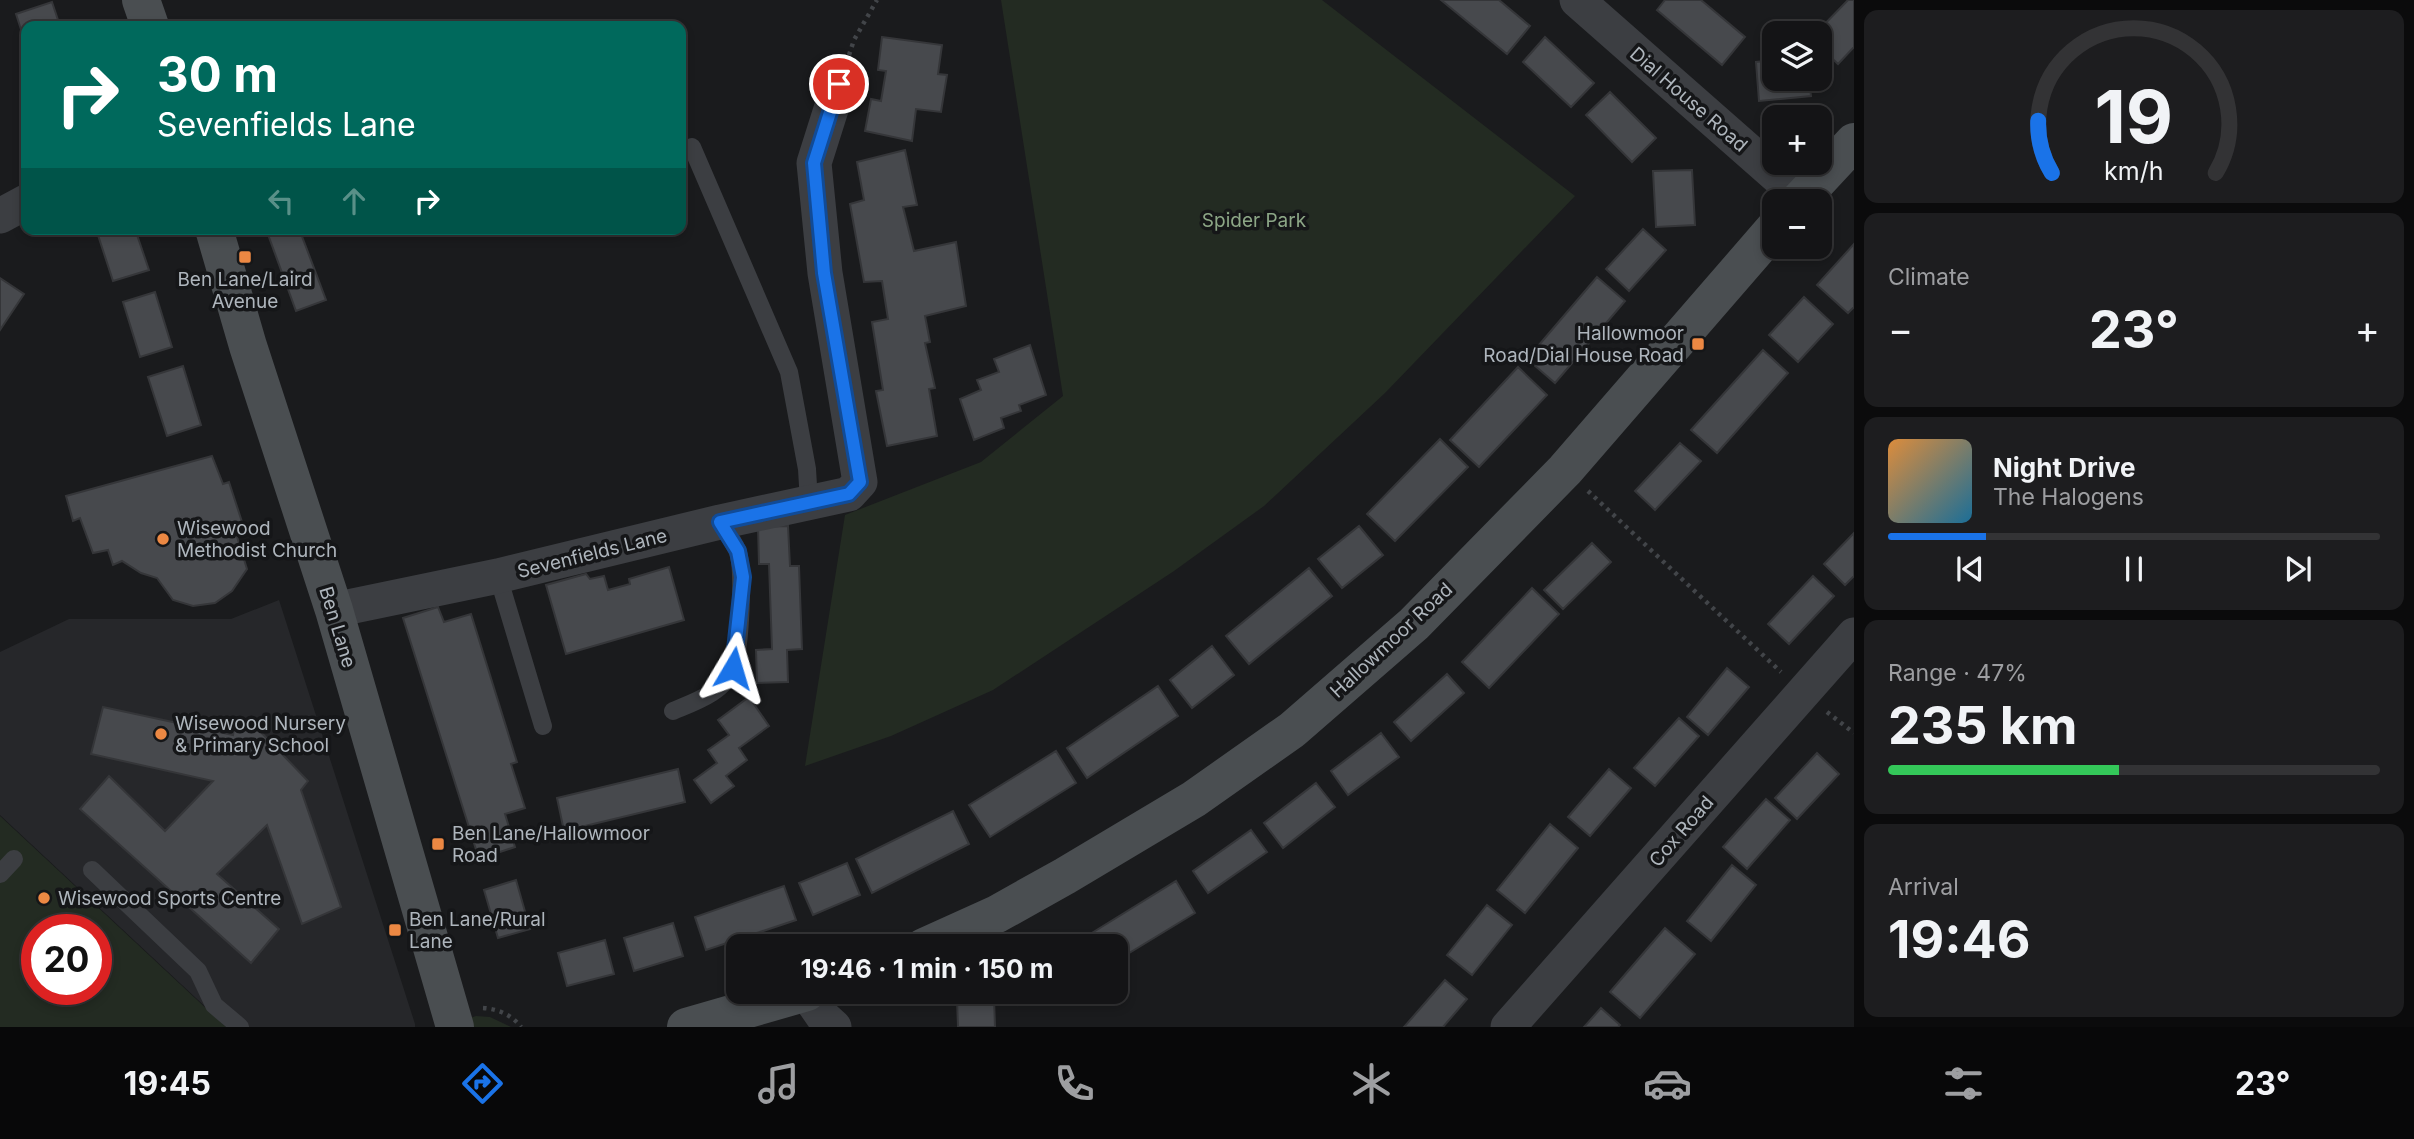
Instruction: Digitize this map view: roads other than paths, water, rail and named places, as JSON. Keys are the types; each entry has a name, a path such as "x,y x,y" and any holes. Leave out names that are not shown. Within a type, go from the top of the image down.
{"street":[{"path":"141,0 148,21"},
{"name":"Dial House Road","path":"1577,0 1789,189"},
{"name":"Sevenfields Lane","path":"334,610 498,576 849,494 860,482 824,273 814,163 839,84"},
{"path":"1811,189 1854,142"},
{"path":"0,216 21,205"},
{"name":"Ben Lane","path":"216,235 252,359 334,610 455,1027"},
{"name":"Hallowmoor Road","path":"953,934 998,914 1194,799 1292,730 1413,624 1565,470 1762,243"},
{"name":"Cox Road","path":"1508,1027 1854,635"},
{"path":"686,1027 765,1004"},
{"path":"814,1004 834,1027"}],"lane":[{"path":"692,147 789,372 807,469 809,502"},
{"path":"673,711 702,699 721,685 733,668 743,577 738,551 720,522"},
{"path":"498,576 542,726"},
{"path":"0,874 14,859"},
{"path":"92,870 198,971 214,1005 240,1027"}],"place":[{"name":"Ben Lane/Laird Avenue","path":"245,257"},
{"name":"Hallowmoor Road/Dial House Road","path":"1698,344"},
{"name":"Wisewood Methodist Church","path":"163,539"},
{"name":"Wisewood Nursery & Primary School","path":"161,734"},
{"name":"Ben Lane/Hallowmoor Road","path":"438,844"},
{"name":"Wisewood Sports Centre","path":"44,898"},
{"name":"Ben Lane/Rural Lane","path":"395,930"}],"park label":[{"name":"Spider Park","path":"1254,220"}]}
